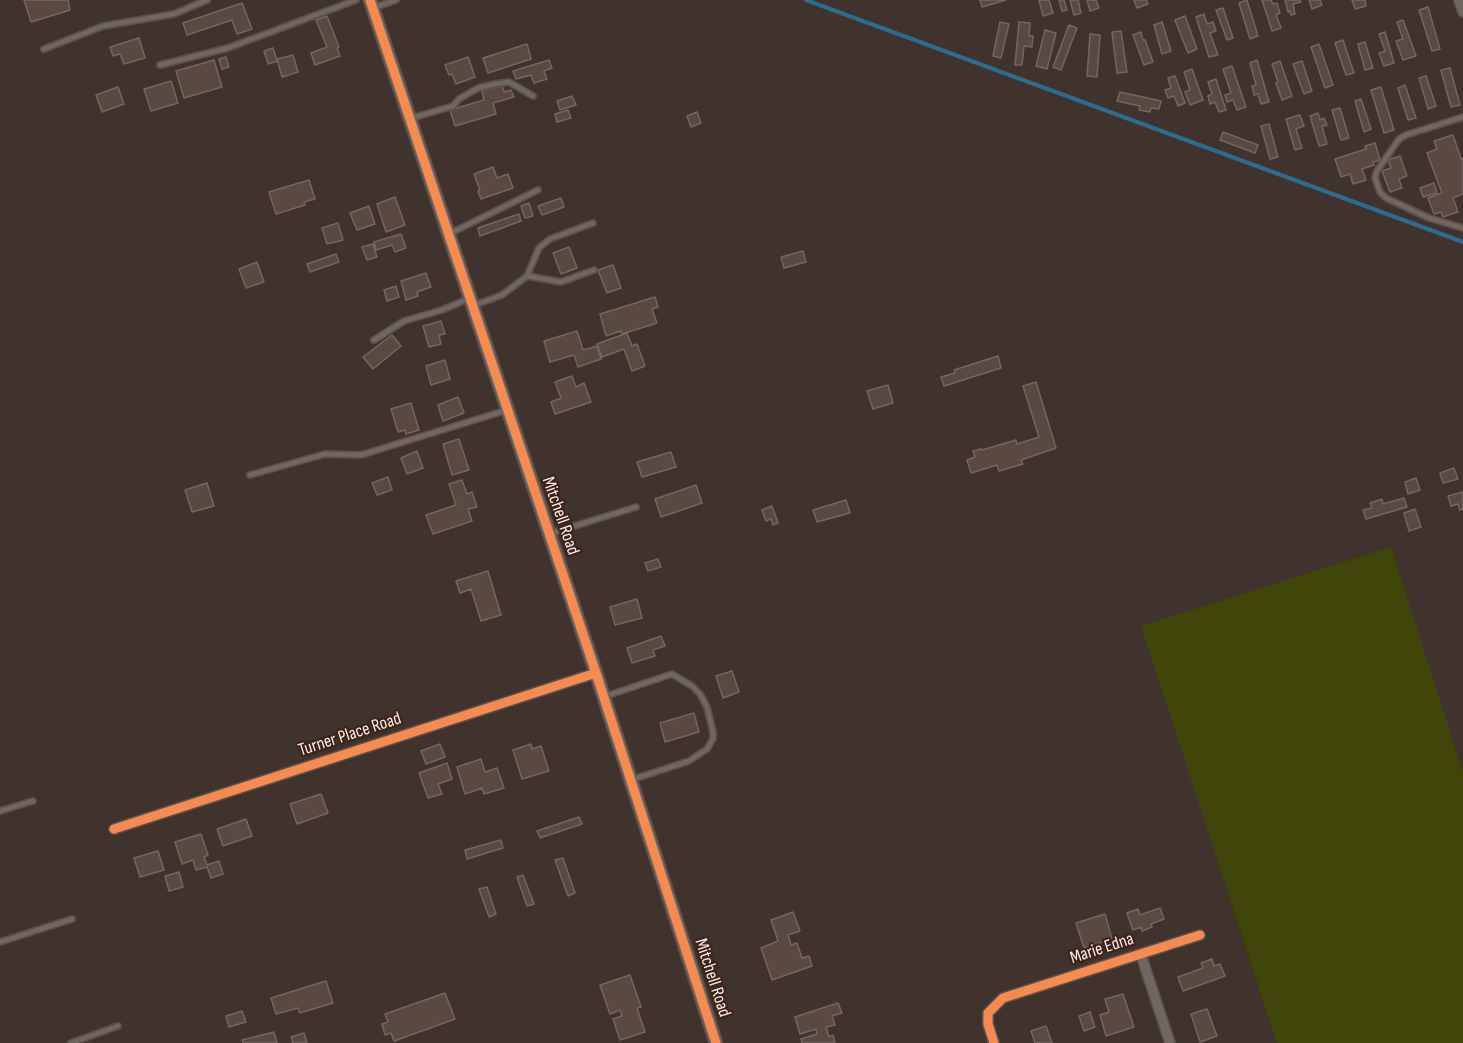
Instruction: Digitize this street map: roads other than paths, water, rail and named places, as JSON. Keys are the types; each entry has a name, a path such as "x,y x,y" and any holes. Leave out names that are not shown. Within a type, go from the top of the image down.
{"street":[{"path":"1459,0 1463,12"},
{"name":"Mitchell Road","path":"371,4 596,673 716,1043"},
{"name":"Turner Place Road","path":"114,829 596,673"},
{"name":"Marie Edna","path":"993,1043 988,1024 988,1013 1004,998 1200,935"},
{"path":"1141,955 1170,1043"}],"lane":[{"path":"44,49 103,26 174,14 207,0"},
{"path":"160,65 228,48 356,0"},
{"path":"371,4 396,0"},
{"path":"409,118 453,106 459,99 478,88 495,84 509,82 533,96"},
{"path":"1463,117 1399,139 1383,160 1375,178 1380,192 1386,198 1429,218 1463,228"},
{"path":"448,235 538,190"},
{"path":"374,340 404,321 502,295 527,276 539,248 550,239 593,223"},
{"path":"527,276 561,282 594,270"},
{"path":"250,474 325,454 362,455 507,410"},
{"path":"549,534 636,507"},
{"path":"603,696 672,674 692,686 700,694 706,707 713,732 713,739 707,750 689,761 631,780"},
{"path":"0,811 33,801"},
{"path":"0,942 72,919"},
{"path":"71,1043 118,1026"}],"waterway":[{"path":"806,0 1463,242"}]}
